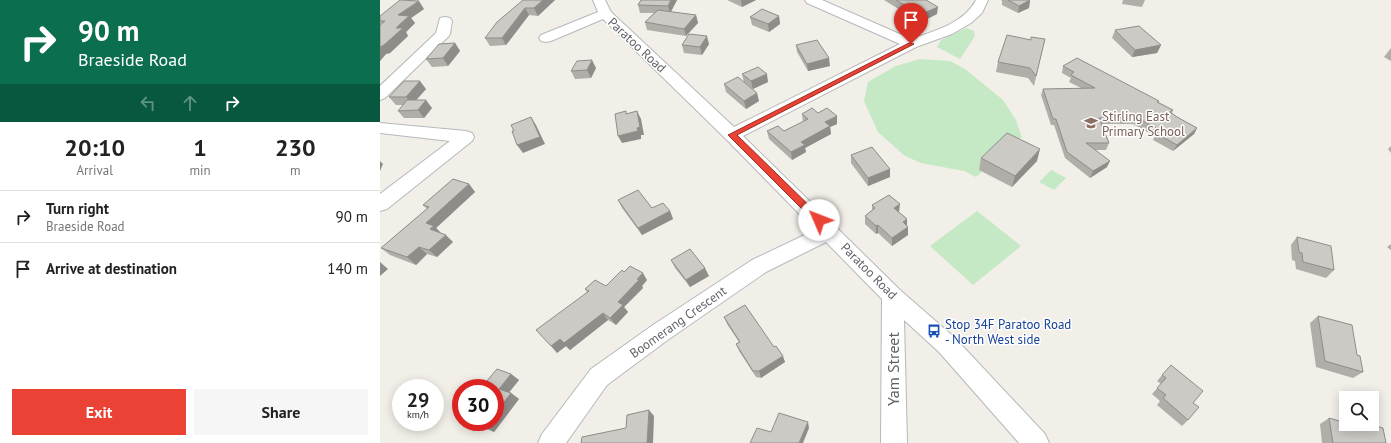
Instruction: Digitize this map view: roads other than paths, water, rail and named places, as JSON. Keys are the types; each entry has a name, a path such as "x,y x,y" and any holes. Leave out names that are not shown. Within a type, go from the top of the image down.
{"street":[{"path":"811,0 911,44"},
{"path":"732,135 911,44 946,31 966,20 977,10 982,0"},
{"path":"546,38 602,7"},
{"name":"Paratoo Road","path":"602,7 830,231 893,296 947,345 1036,443"},
{"path":"380,95 443,34 445,21"},
{"path":"380,128 466,136 380,204"},
{"name":"Boomerang Crescent","path":"551,443 599,377 660,332 759,266 830,231"},
{"name":"Yam Street","path":"893,296 894,443"}],"place":[{"name":"Stirling East Primary School","path":"1091,123"},
{"name":"Stop 34F Paratoo Road - North West side","path":"934,331"}]}
